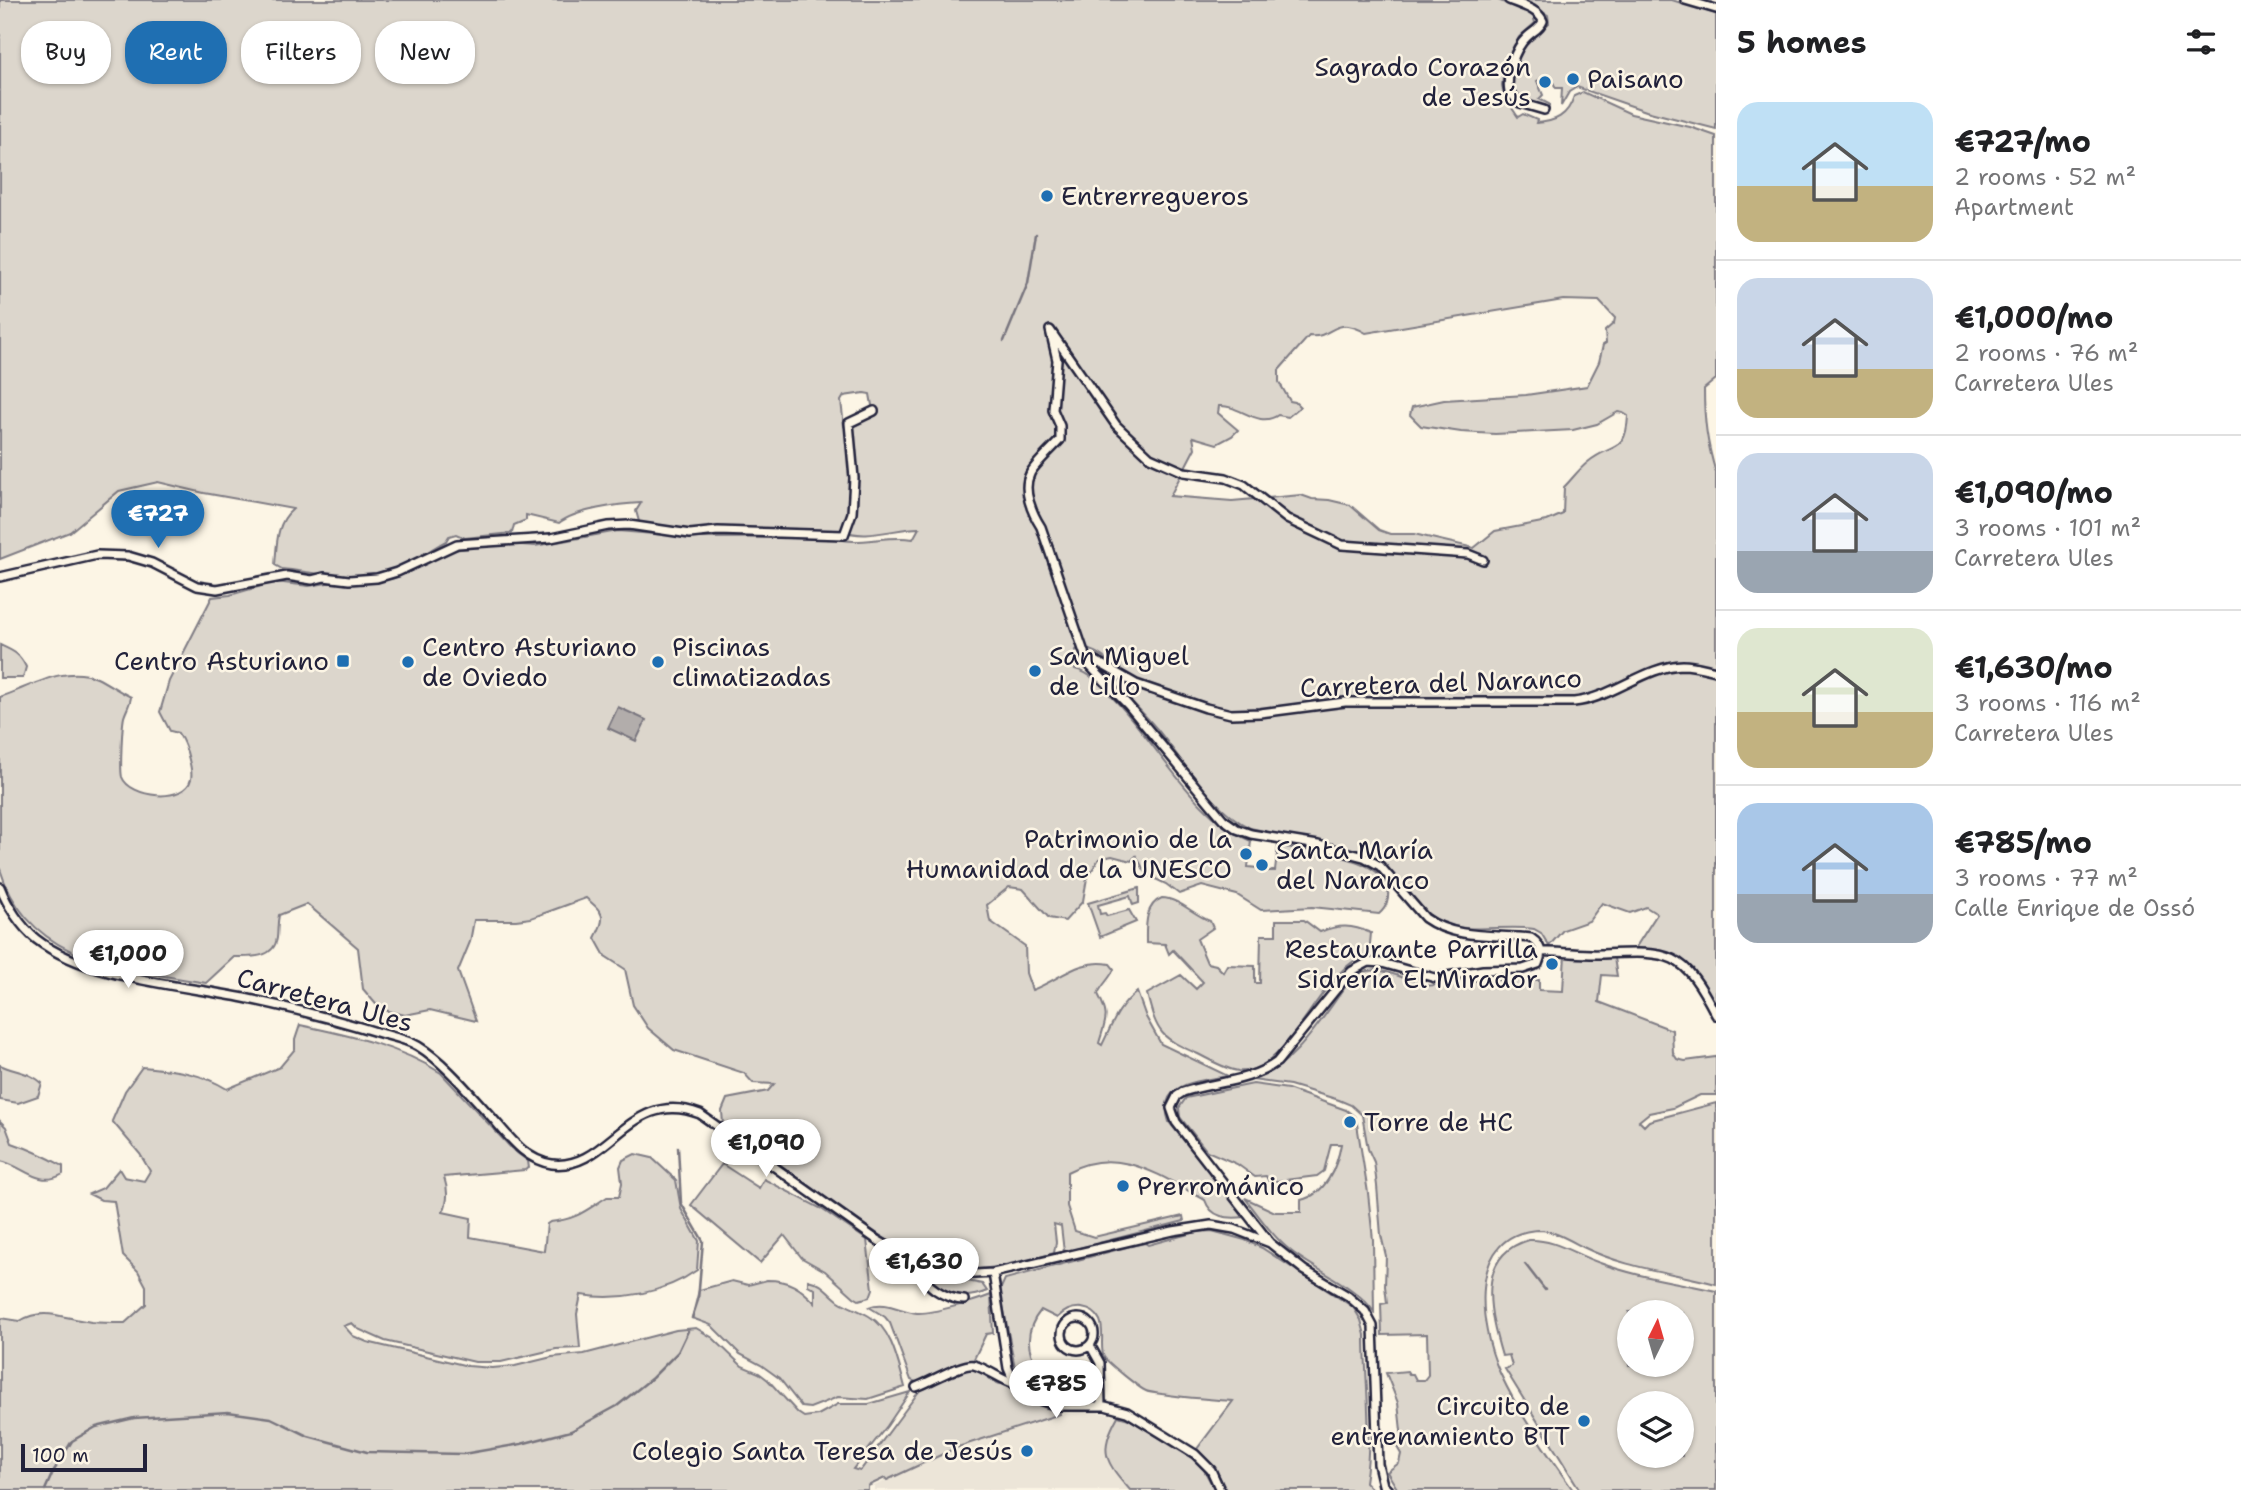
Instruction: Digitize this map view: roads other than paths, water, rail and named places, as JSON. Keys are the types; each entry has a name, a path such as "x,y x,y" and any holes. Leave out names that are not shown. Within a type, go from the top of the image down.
{"street":[{"path":"1509,0 1535,11 1543,21 1519,47 1509,78 1509,92 1520,103 1545,110"},
{"path":"1685,0 1716,9"},
{"path":"1383,1488 1377,1457 1373,1326 1365,1311 1348,1296 1304,1270 1270,1243 1175,1122 1171,1108 1177,1096 1190,1090 1265,1071 1289,1049 1346,977 1369,962 1438,978 1483,970 1531,968 1538,964 1542,952 1540,945 1531,939 1461,933 1433,923 1425,918 1380,866 1364,857 1237,829 1213,808 1128,705 1089,666 1028,492 1029,475 1060,440 1060,426 1053,410 1057,360 1050,330 1116,425 1150,457 1184,472 1226,478 1244,485 1287,519 1342,545 1468,554 1483,560"},
{"path":"0,577 97,555 128,556 152,563 197,586 217,589 286,576 312,580 324,577 349,580 377,578 397,572 457,544 551,538 608,526 629,525 690,534 718,531 844,535 852,513 854,478 849,422 874,411"},
{"name":"Carretera del Naranco","path":"1088,661 1095,660 1136,684 1206,708 1245,714 1345,702 1574,702 1604,696 1672,666 1686,665 1716,671"},
{"name":"Carretera Ules","path":"0,887 18,919 35,938 52,950 91,967 247,999 417,1045 444,1068 517,1146 537,1159 553,1164 579,1159 638,1119 659,1109 680,1107 700,1114 877,1240 922,1266 957,1275 993,1273 1173,1231 1211,1225 1234,1229 1270,1243"},
{"path":"1542,952 1597,955 1653,952 1665,955 1688,968 1716,1015"},
{"path":"922,1266 922,1276 930,1286 955,1300 964,1300"},
{"path":"993,1273 1008,1368 1015,1384"},
{"path":"1090,1345 1081,1350 1067,1347 1062,1338 1064,1325 1075,1318 1088,1322 1094,1333 1090,1345 1100,1363 1101,1406"},
{"path":"916,1387 969,1364 1015,1384 1034,1398 1057,1406 1101,1406 1127,1412 1195,1454 1210,1470 1220,1490"}],"waterway":[{"path":"1004,341 1028,283 1036,234"},
{"path":"678,1147 681,1203 703,1241 698,1300 692,1318"},
{"path":"1525,1264 1545,1290"},
{"path":"45,1490 72,1441 96,1427 134,1418 228,1412 271,1418 308,1436 367,1452 463,1454 521,1444 571,1431 617,1406 652,1378 678,1352 688,1331"}],"place":[{"name":"Paisano","path":"1573,79"},
{"name":"Sagrado Corazón de Jesús","path":"1545,82"},
{"name":"Entrerregueros","path":"1047,196"},
{"name":"Centro Asturiano","path":"343,661"},
{"name":"Centro Asturiano de Oviedo","path":"408,662"},
{"name":"Piscinas climatizadas","path":"658,662"},
{"name":"San Miguel de Lillo","path":"1035,671"},
{"name":"Patrimonio de la Humanidad de la UNESCO","path":"1246,854"},
{"name":"Santa María del Naranco","path":"1262,865"},
{"name":"Restaurante Parrilla Sidrería El Mirador","path":"1552,964"},
{"name":"Torre de HC","path":"1350,1122"},
{"name":"Prerrománico","path":"1123,1186"},
{"name":"Circuito de entrenamiento BTT","path":"1584,1421"},
{"name":"Colegio Santa Teresa de Jesús","path":"1027,1451"}]}
